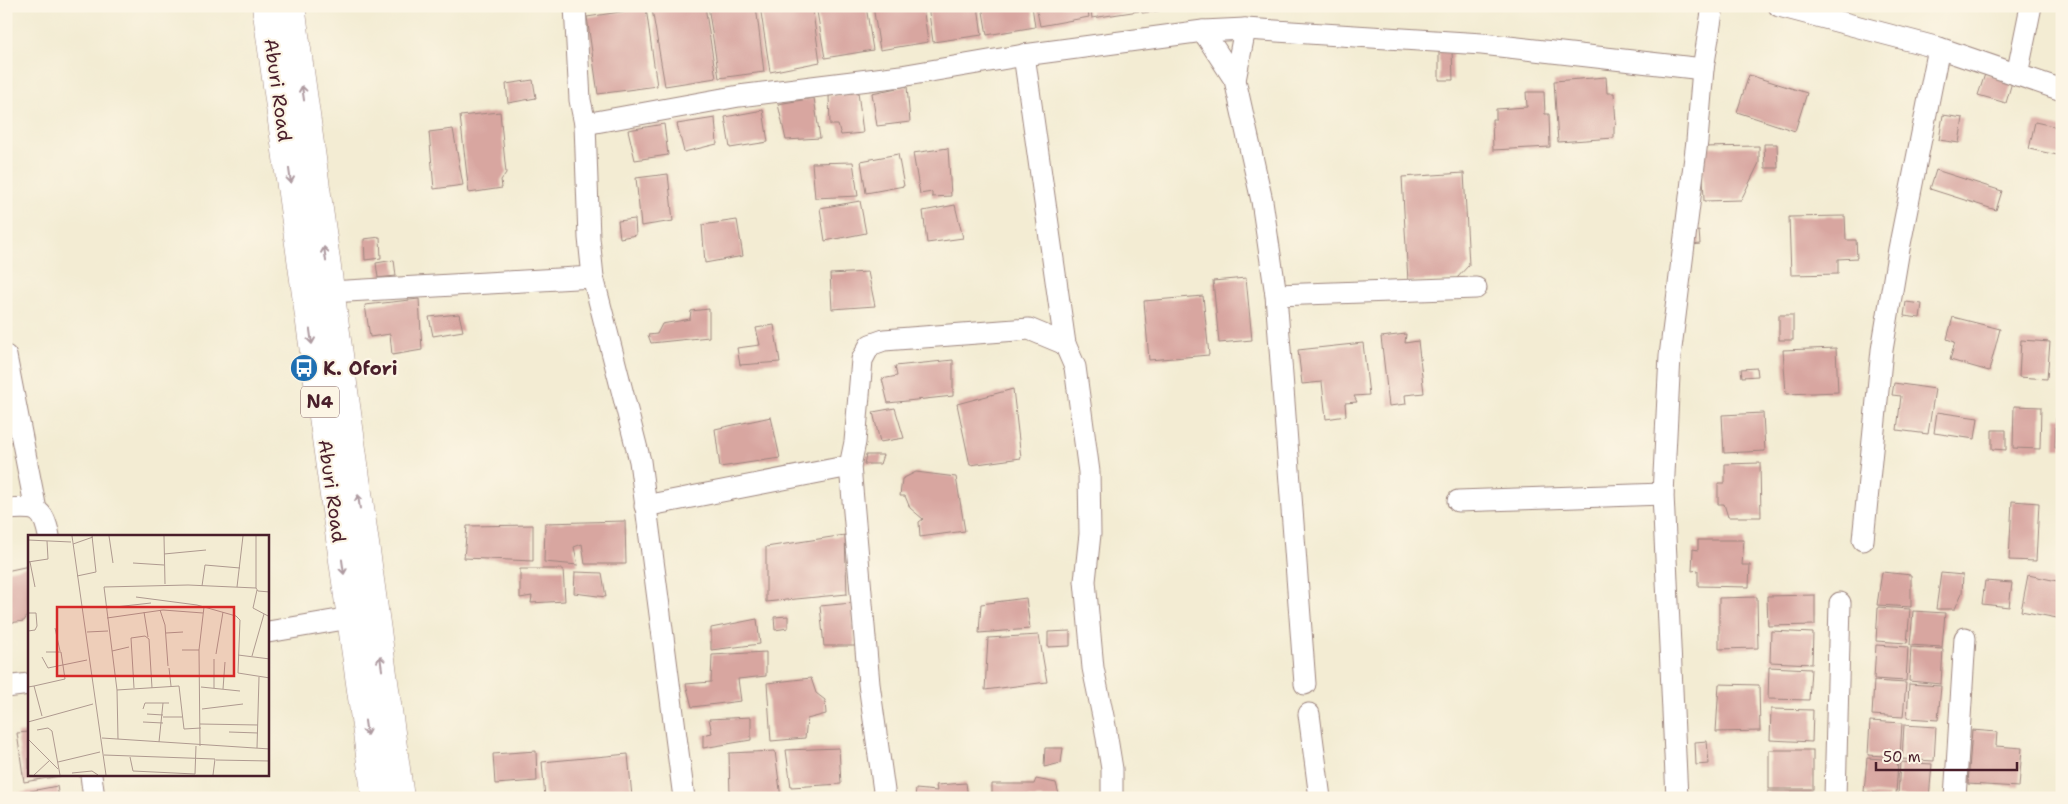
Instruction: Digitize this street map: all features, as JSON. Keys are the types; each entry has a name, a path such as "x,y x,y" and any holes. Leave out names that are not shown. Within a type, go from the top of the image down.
{"highway":[{"name":"Aburi Road","path":"266,6 376,798"},
{"name":"Aburi Road","path":"291,6 400,798"}],"street":[{"path":"576,6 580,100 585,124 589,238 594,277 640,461 684,798"},
{"path":"1677,798 1663,494 1670,356 1697,141 1703,69 1713,6"},
{"path":"1779,6 1939,48 2062,90"},
{"path":"2018,75 2031,6"},
{"path":"585,124 739,96 901,76 1024,55 1203,31 1245,29 1482,44 1703,69"},
{"path":"1235,80 1245,29"},
{"path":"1203,31 1235,80 1262,200 1276,295 1305,684"},
{"path":"1863,540 1882,350 1899,249 1939,48"},
{"path":"1024,55 1065,344 1075,367 1090,472 1090,534 1085,581 1093,668 1112,769 1112,798"},
{"path":"330,292 594,277"},
{"path":"1276,295 1476,288"},
{"path":"885,798 869,684 850,466 855,442 862,360 870,345 884,340 1030,329 1065,344"},
{"path":"6,356 36,510"},
{"path":"645,506 850,466"},
{"path":"1458,501 1663,494"},
{"path":"6,509 23,508 36,510 45,518 49,535"},
{"path":"1836,798 1840,603"},
{"path":"269,632 350,618"},
{"path":"1955,798 1965,638"},
{"path":"6,688 28,684"},
{"path":"1309,714 1320,798"},
{"path":"91,776 94,798"}],"building":[{"path":"670,6 705,6 716,78 665,86 652,9"},
{"path":"708,6 756,6 764,72 719,78"},
{"path":"760,6 812,6 820,62 770,72"},
{"path":"816,6 866,6 873,50 825,58"},
{"path":"873,6 923,6 928,42 880,50"},
{"path":"928,6 978,6 982,35 933,42"},
{"path":"982,6 1032,6 1035,27 987,35"},
{"path":"1036,6 1087,6 1089,17 1040,26"},
{"path":"1090,6 1139,6 1139,11 1092,18"},
{"path":"1141,6 1186,6 1186,7 1142,13"},
{"path":"646,8 657,86 598,94 587,17"},
{"path":"1452,49 1453,80 1439,80 1439,51"},
{"path":"1985,74 2012,82 2006,103 1978,95"},
{"path":"1749,75 1807,93 1795,131 1737,112"},
{"path":"1606,77 1607,93 1614,93 1616,124 1614,126 1614,138 1558,142 1554,81"},
{"path":"533,80 536,98 508,103 506,84"},
{"path":"907,86 910,122 877,126 872,93"},
{"path":"858,92 863,133 841,135 838,125 830,125 829,96"},
{"path":"1526,92 1544,92 1545,114 1549,114 1550,147 1493,150 1492,119 1496,119 1496,109 1527,107"},
{"path":"814,98 820,138 786,140 778,104"},
{"path":"763,110 768,142 730,148 725,117"},
{"path":"500,112 506,173 501,180 502,188 469,193 460,116"},
{"path":"1943,115 1963,118 1959,143 1939,140"},
{"path":"715,118 717,144 684,152 677,124"},
{"path":"2035,122 2062,128 2062,156 2029,149"},
{"path":"664,124 668,155 635,160 628,130"},
{"path":"453,129 463,185 434,189 429,132"},
{"path":"1764,144 1777,144 1778,168 1765,168"},
{"path":"1759,146 1759,163 1741,200 1704,201 1702,147"},
{"path":"948,148 951,196 932,197 932,192 920,194 913,153"},
{"path":"898,154 904,186 866,193 861,161"},
{"path":"853,162 858,196 815,198 812,163"},
{"path":"1936,170 2002,191 1996,210 1930,189"},
{"path":"1464,173 1469,265 1456,279 1408,281 1402,177"},
{"path":"668,174 673,221 641,226 636,178"},
{"path":"860,201 866,233 825,241 820,208"},
{"path":"955,205 963,238 927,243 923,211"},
{"path":"1845,216 1846,240 1856,240 1857,258 1838,259 1838,274 1791,275 1789,217"},
{"path":"635,219 636,235 620,238 618,221"},
{"path":"737,220 743,256 705,263 702,225"},
{"path":"1699,231 1700,244 1691,245 1689,233"},
{"path":"380,237 381,258 365,260 364,239"},
{"path":"394,260 396,276 378,278 376,263"},
{"path":"868,272 875,306 832,309 830,274"},
{"path":"1246,278 1252,340 1219,343 1213,281"},
{"path":"1203,296 1209,355 1149,360 1144,301"},
{"path":"419,299 422,350 392,355 390,334 370,337 365,305"},
{"path":"1906,302 1922,304 1920,318 1904,316"},
{"path":"709,309 709,337 651,343 648,335 657,334 662,324 690,319 691,311"},
{"path":"459,314 463,331 433,336 429,317"},
{"path":"1779,315 1793,315 1793,340 1779,340"},
{"path":"1953,317 2000,329 1989,371 1950,360 1955,342 1947,339"},
{"path":"774,325 780,362 740,365 737,348 760,345 756,328"},
{"path":"1406,334 1405,343 1418,341 1424,393 1405,395 1406,404 1389,406 1381,337"},
{"path":"2021,340 2050,342 2047,379 2019,377"},
{"path":"1363,343 1369,395 1354,396 1357,402 1345,403 1346,416 1326,419 1322,382 1302,384 1298,350"},
{"path":"1836,348 1838,392 1786,394 1783,350"},
{"path":"953,360 953,396 888,403 882,379 897,376 895,366"},
{"path":"1757,368 1758,376 1742,377 1741,369"},
{"path":"1894,383 1935,389 1928,434 1897,430 1901,396 1892,395"},
{"path":"1013,389 1021,458 970,465 957,404"},
{"path":"2014,406 2041,407 2040,449 2013,448"},
{"path":"895,408 904,438 880,442 873,412"},
{"path":"1937,412 1978,418 1975,439 1934,433"},
{"path":"1763,413 1765,451 1724,453 1722,415"},
{"path":"771,417 780,458 720,467 715,429"},
{"path":"2056,418 2062,418 2062,448 2055,448"},
{"path":"1992,430 2006,430 2006,450 1992,449"},
{"path":"866,455 883,455 880,464 864,464"},
{"path":"1760,463 1761,517 1728,517 1724,504 1718,504 1718,483 1725,483 1725,464"},
{"path":"916,472 956,477 965,531 920,537 919,522 923,519 910,508 905,496 900,496 902,479"},
{"path":"2012,501 2039,503 2036,561 2009,560"},
{"path":"625,521 626,564 585,564 582,544 574,547 578,565 544,562 545,523"},
{"path":"533,525 533,561 464,558 467,526"},
{"path":"845,535 847,594 766,602 766,547"},
{"path":"1698,540 1744,540 1742,565 1750,565 1749,587 1698,586 1698,570 1692,571 1693,549 1698,550"},
{"path":"28,566 28,615 24,621 9,623 6,571"},
{"path":"520,569 563,569 565,601 531,603 532,596 520,598"},
{"path":"575,572 602,573 606,597 574,593"},
{"path":"1882,572 1911,575 1911,607 1877,605"},
{"path":"1941,573 1963,575 1962,593 1955,609 1936,609"},
{"path":"2028,575 2062,582 2062,619 2021,611"},
{"path":"1985,581 2012,583 2009,607 1982,604"},
{"path":"1815,595 1815,625 1768,626 1767,596"},
{"path":"1757,597 1758,648 1719,649 1719,598"},
{"path":"1026,598 1030,629 979,633 981,604"},
{"path":"852,603 855,646 824,646 820,606"},
{"path":"1878,607 1910,609 1907,643 1876,641"},
{"path":"1913,611 1945,613 1942,647 1910,645"},
{"path":"788,616 788,628 775,630 774,617"},
{"path":"757,619 760,644 711,650 711,628"},
{"path":"1070,631 1070,646 1048,647 1048,632"},
{"path":"1771,631 1813,633 1812,664 1770,662"},
{"path":"1039,635 1047,682 985,690 988,638"},
{"path":"1876,645 1908,647 1906,681 1874,679"},
{"path":"1911,647 1943,649 1941,684 1909,681"},
{"path":"766,652 766,676 738,679 741,701 692,707 686,684 711,682 712,655"},
{"path":"1769,667 1811,669 1809,700 1768,699"},
{"path":"811,678 816,693 825,700 826,714 807,719 805,738 771,741 767,683"},
{"path":"1874,681 1906,683 1903,717 1872,715"},
{"path":"1719,684 1759,685 1760,731 1716,732"},
{"path":"1909,684 1941,686 1938,720 1907,718"},
{"path":"1771,709 1813,710 1812,742 1770,740"},
{"path":"751,717 751,740 703,748 703,735 712,733 709,719"},
{"path":"1870,721 1902,723 1900,757 1868,755"},
{"path":"1904,725 1936,727 1934,761 1902,759"},
{"path":"1972,730 1997,732 1996,746 2022,748 2019,787 1968,784"},
{"path":"28,732 28,776 60,776 24,782 17,733"},
{"path":"1707,741 1709,764 1696,765 1695,742"},
{"path":"839,748 841,784 791,787 786,750"},
{"path":"1045,748 1063,748 1061,763 1044,767"},
{"path":"1769,750 1813,750 1813,789 1769,789"},
{"path":"536,751 537,781 495,784 493,754"},
{"path":"775,751 781,798 730,798 729,753"},
{"path":"628,754 632,797 545,798 542,762"},
{"path":"1867,758 1898,760 1896,795 1864,792"},
{"path":"1900,762 1932,764 1929,798 1898,796"},
{"path":"1036,779 1056,783 1060,798 992,798 992,784 1034,784"},
{"path":"966,783 968,798 915,798 916,789 937,791 936,785"},
{"path":"57,786 59,798 10,798 10,795"},
{"path":"1768,791 1812,791 1812,798 1768,798"},
{"path":"1867,794 1889,796 1888,798 1867,798"}],"place":[{"name":"K. Ofori","path":"304,368"}]}
